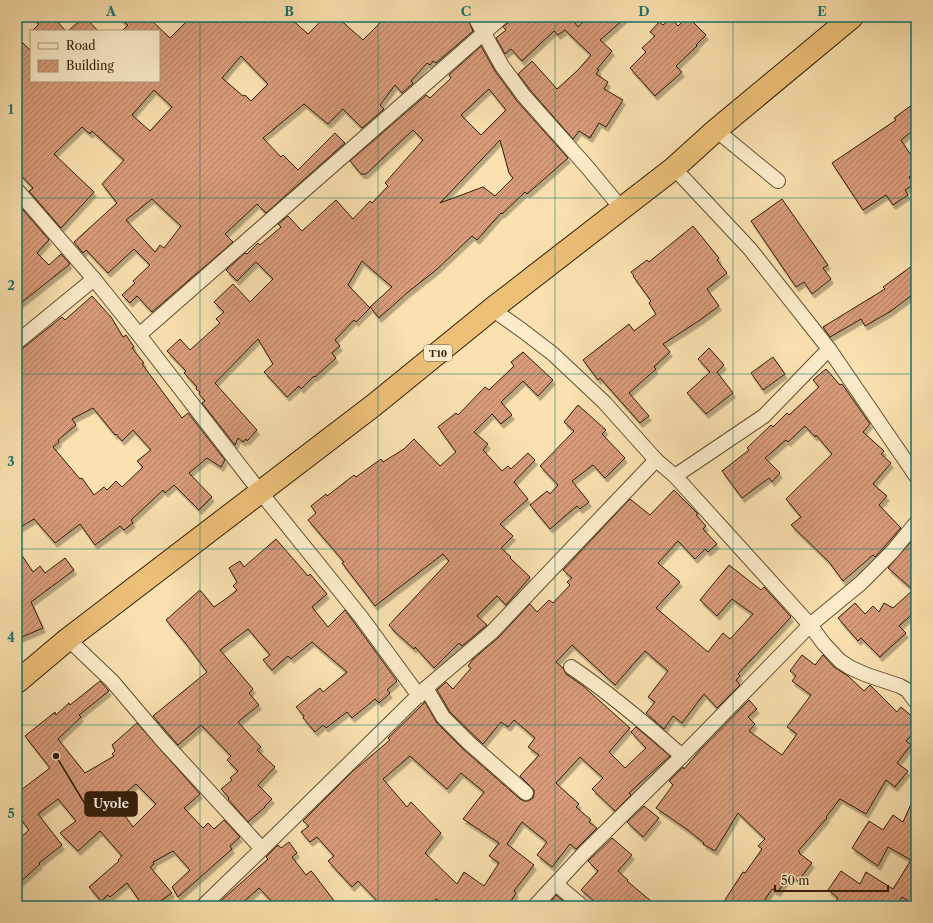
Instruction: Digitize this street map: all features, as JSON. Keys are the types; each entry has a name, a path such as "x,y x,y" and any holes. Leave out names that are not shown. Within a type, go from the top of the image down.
{"highway":[{"name":"T10","path":"17,682 68,639 374,406 492,309 674,168 716,130 852,17"}],"street":[{"path":"475,17 502,66 524,96 588,168 621,208"},
{"path":"139,335 502,17"},
{"path":"716,130 778,181"},
{"path":"674,168 750,250 829,349 916,476"},
{"path":"17,190 94,279 261,493 361,618 443,717 469,743 526,793"},
{"path":"17,342 94,279"},
{"path":"492,309 547,349 604,402 656,460 675,476 810,625 824,644 840,661 862,673 900,686 907,690 916,702"},
{"path":"675,476 764,416 829,349"},
{"path":"203,906 422,692 492,632 656,460"},
{"path":"535,906 584,853 682,756 810,625 861,583 892,552 916,523"},
{"path":"68,639 112,681 162,740 262,849"},
{"path":"571,667 600,686 682,756"},
{"path":"556,884 582,906"}],"building":[{"path":"32,17 53,17 65,30 33,30 39,24"},
{"path":"85,17 97,30 69,30"},
{"path":"118,17 148,17 170,38 191,17 289,17 308,34 325,17 337,17 363,40 386,17 467,17 473,31 436,63 433,61 430,65 427,63 411,81 413,83 402,93 395,85 380,105 384,109 362,128 343,109 328,124 304,104 263,138 281,157 283,155 298,170 335,133 345,143 266,213 257,204 225,234 233,242 152,312 137,296 130,303 122,295 135,283 133,281 150,265 134,249 108,273 86,250 83,253 74,242 117,203 102,184 124,160 92,131 90,134 82,127 54,154 94,192 61,228 29,191 33,188 17,171 17,49 23,43 30,50 30,82 160,82 160,30 123,30 128,25","holes":["241,56 268,84 251,101 222,78","154,90 172,107 150,131 132,115","152,199 181,226 164,248 160,245 155,252 126,220"]},
{"path":"510,17 579,17 574,22 578,27 587,17 626,17 600,40 612,51 597,69 599,70 596,74 608,82 604,89 623,100 606,127 599,123 590,138 579,131 573,139 518,74 532,61 557,89 578,70 591,55 565,30 558,35 554,31 522,61 511,49 505,54 496,38 506,30 503,27 508,23"},
{"path":"688,17 706,35 676,66 682,72 655,96 630,68 646,52 642,48 655,36 650,32 659,22 663,25 671,18 678,26"},
{"path":"481,46 495,71 517,101 568,158 527,194 525,192 502,214 501,213 477,240 472,236 436,270 408,292 379,318 370,307 392,287 362,261 348,285 370,308 356,322 354,320 335,340 340,346 332,353 336,358 301,389 299,386 287,397 264,372 273,364 258,339 215,383 257,430 247,441 246,439 243,442 238,438 235,445 202,403 205,401 199,394 200,392 196,389 197,387 184,373 186,371 167,351 180,339 190,350 220,323 216,319 224,312 214,302 233,284 250,302 273,279 256,262 237,281 226,270 245,253 247,254 258,243 260,245 281,227 278,224 288,216 302,231 336,200 353,219 370,201 372,203 388,186 385,183 423,140 413,130 366,174 361,174 350,161 426,95 430,98 451,78 449,75","holes":["489,89 506,110 481,135 461,115","500,140 509,173 513,178 495,196 483,187 440,203"]},
{"path":"916,102 916,128 901,140 916,163 916,172 909,177 914,184 905,190 908,195 893,205 886,195 863,210 832,163 896,120 894,118"},
{"path":"782,199 828,265 823,268 831,279 812,294 804,282 796,287 751,221"},
{"path":"17,203 49,240 37,253 49,265 61,254 70,264 17,306"},
{"path":"693,226 719,258 717,260 727,273 707,289 719,306 663,344 670,352 654,367 656,369 629,393 649,416 640,423 600,378 598,380 583,360 629,324 634,331 656,314 649,303 651,301 631,272 647,260 649,262"},
{"path":"916,263 916,292 891,311 865,326 861,319 830,337 823,327 885,289 883,287"},
{"path":"92,296 111,317 123,337 126,335 134,347 132,348 144,363 142,364 182,418 188,413 225,460 221,467 207,458 189,473 212,497 199,510 174,485 165,493 163,490 131,520 133,523 124,530 120,526 95,545 80,524 55,543 34,519 17,529 17,350 22,349 62,317 65,320","holes":["93,408 115,435 116,434 122,441 133,430 151,450 137,461 143,467 122,487 116,481 107,490 104,487 94,495 82,478 80,479 53,447 59,442 58,440 76,425 72,419"]},
{"path":"709,348 724,365 717,372 733,393 706,414 687,393 710,372 698,359"},
{"path":"523,352 553,380 538,396 523,381 501,402 512,415 501,424 492,414 474,432 488,444 483,450 502,471 508,466 511,469 528,453 535,460 514,482 528,499 500,524 513,536 501,548 530,577 506,605 497,596 477,616 487,625 462,646 459,643 434,668 415,647 414,649 389,625 449,561 443,554 375,606 342,563 344,562 308,520 316,513 311,506 326,494 327,496 354,475 356,477 381,459 383,462 404,449 414,439 440,466 456,452 438,427 456,413 458,415 485,387 489,390 514,366 511,362"},
{"path":"773,357 785,374 763,390 751,373"},
{"path":"826,369 840,385 842,384 870,424 863,432 884,451 881,454 891,463 873,484 887,496 879,505 901,528 875,557 873,555 843,581 829,562 791,525 801,517 786,499 832,454 816,435 815,437 805,426 788,442 786,440 765,458 780,473 772,482 769,478 742,498 722,471 749,450 747,448 771,425 773,427 787,413 789,415 819,387 813,380"},
{"path":"578,405 606,430 602,434 625,458 605,478 593,465 572,481 589,502 580,509 577,506 550,529 530,505 547,491 550,494 558,485 540,466 574,431 564,422"},
{"path":"674,490 698,514 696,515 706,526 703,529 717,544 708,552 705,549 695,559 678,541 658,563 680,582 656,608 708,652 723,633 730,639 753,614 732,599 717,616 700,600 729,565 761,590 764,587 791,617 738,674 740,676 736,680 740,685 717,708 704,694 682,723 673,716 664,729 646,713 655,702 648,697 668,671 645,651 615,685 572,645 556,662 563,668 566,674 582,685 630,728 609,752 625,768 646,748 631,732 636,727 670,756 629,793 631,795 615,811 592,789 603,778 580,757 556,783 579,804 576,807 591,820 589,822 597,828 576,849 570,844 552,867 537,855 547,842 522,822 507,844 534,865 514,891 516,893 509,904 504,901 501,906 447,906 436,899 431,906 382,906 358,881 352,887 328,861 334,856 317,837 310,842 301,832 309,826 303,821 353,771 390,740 388,738 425,702 437,723 463,749 520,799 528,801 533,798 534,790 520,776 539,755 528,747 535,738 514,720 508,727 501,722 483,744 450,712 437,690 446,682 453,689 471,668 468,666 473,659 498,638 530,604 537,612 549,600 553,603 570,585 567,582 572,578 563,570 630,499 650,515","holes":["410,756 447,789 461,773 484,792 463,819 499,843 489,856 499,863 484,886 464,872 457,884 425,853 441,833 411,802 407,807 383,779"]},
{"path":"916,536 916,611 899,626 906,633 880,657 861,638 858,641 838,618 855,603 865,614 873,606 879,612 884,603 893,608 913,590 888,568"},
{"path":"276,539 308,576 310,574 327,594 312,607 328,627 345,610 397,681 387,690 390,693 379,703 375,699 352,718 347,712 326,728 323,725 315,732 296,707 320,688 323,692 347,672 312,642 291,659 288,656 272,670 263,660 270,655 248,629 220,650 253,689 249,693 259,705 238,722 261,747 257,750 275,767 258,785 272,799 248,822 221,789 232,780 230,778 238,771 227,760 231,756 201,725 178,745 153,716 207,672 166,620 200,590 214,607 227,598 237,590 233,586 237,582 229,568 240,561 244,567"},
{"path":"17,548 33,572 40,566 45,573 65,558 74,570 31,602 43,628 17,639"},
{"path":"802,655 815,665 823,655 834,667 848,676 864,691 870,685 897,712 901,707 916,720 916,730 906,741 911,745 897,763 908,771 895,787 886,780 866,814 840,799 826,817 827,818 798,851 812,863 798,881 790,874 778,892 772,889 761,906 721,906 743,872 745,873 762,849 758,846 765,839 738,813 715,851 703,844 704,843 688,830 656,808 673,785 669,781 683,767 684,769 701,749 749,700 757,709 748,717 755,724 749,731 782,755 797,734 787,727 811,695 792,681 796,676 790,671"},
{"path":"100,681 109,691 79,715 81,717 58,739 85,773 114,756 112,754 115,751 112,745 137,723 200,794 184,808 203,828 208,823 214,829 224,820 240,837 230,846 232,849 178,897 172,887 190,870 173,851 153,862 154,864 150,867 172,893 153,906 143,906 127,883 110,897 108,895 101,901 89,887 119,861 118,860 122,856 100,831 78,851 60,833 76,821 58,799 38,814 62,845 39,863 40,864 17,885 17,841 29,830 17,814 17,793 50,768 25,736 55,712 56,715 69,703 70,705","holes":["136,784 156,804 133,827 115,802"]},
{"path":"916,793 916,891 910,902 902,897 896,906 865,906 858,902 855,906 833,906 838,898 828,890 841,871 860,884 866,872 893,889 911,860 888,847 878,866 852,848 869,821 883,830 893,815 903,822"},
{"path":"644,806 659,818 643,837 627,822"},
{"path":"612,838 632,855 618,871 628,880 627,881 657,906 600,906 581,890 598,871 588,861"},
{"path":"289,842 297,853 292,857 306,875 311,871 313,873 338,906 276,906 259,888 239,906 215,906 268,859 266,857 278,845 281,848"},
{"path":"556,895 569,906 547,906"}],"place":[{"name":"Uyole","path":"56,756"}]}
